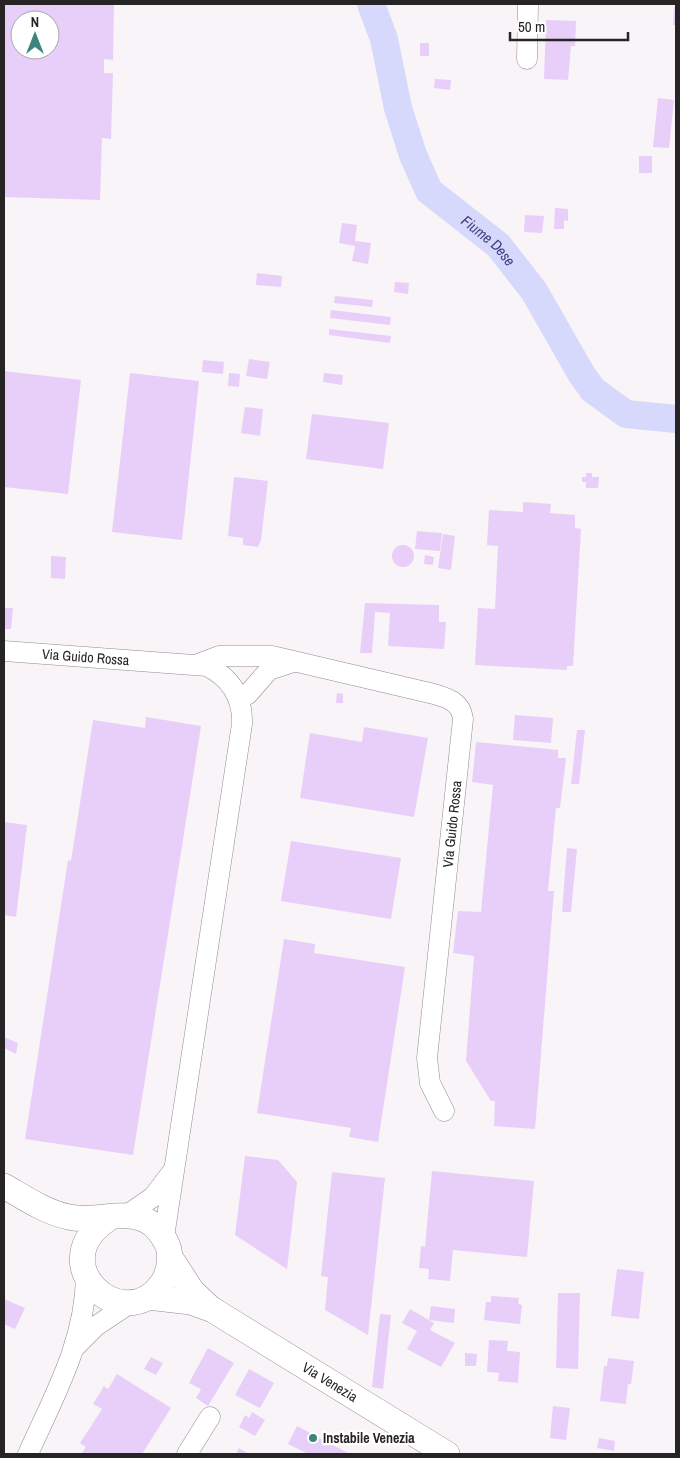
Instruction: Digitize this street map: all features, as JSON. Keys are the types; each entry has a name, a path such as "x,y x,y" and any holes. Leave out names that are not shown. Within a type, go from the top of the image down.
{"main road":[{"name":"Via Venezia","path":"4,1186 49,1211 70,1218 142,1218 155,1225 192,1291 213,1310 447,1454"},
{"name":"Via Venezia","path":"49,1211 73,1243 94,1289 105,1297 118,1302 140,1300 191,1302 213,1310"},
{"path":"84,1268 89,1235 117,1217"},
{"path":"140,1300 164,1280 167,1247"}],"street":[{"path":"527,59 528,4"},
{"name":"Via Guido Rossa","path":"4,651 198,664 216,670 236,692 248,694 269,670 293,662"},
{"name":"Via Guido Rossa","path":"198,664 219,656 272,656 342,671 449,698 459,707 462,714 426,1058 430,1083 444,1111"},
{"path":"167,1247 174,1170 242,724 242,707 236,692 259,664 272,656"},
{"path":"117,1217 153,1197 174,1170"},
{"path":"28,1454 76,1346 85,1304 84,1268"},
{"path":"76,1346 96,1326 140,1300"},
{"path":"187,1454 210,1417"}],"building":[{"path":"4,4 114,4 113,60 104,59 104,73 113,73 111,139 102,138 100,200 4,197"},
{"path":"674,7 676,7 676,25 673,25"},
{"path":"546,20 576,21 575,46 571,46 568,80 544,79"},
{"path":"420,43 429,43 429,56 420,56"},
{"path":"435,79 451,80 450,90 434,88"},
{"path":"658,98 674,100 669,148 653,147"},
{"path":"639,156 652,156 652,173 639,173"},
{"path":"555,208 568,209 568,221 564,220 564,229 554,229"},
{"path":"525,215 544,216 542,233 524,232"},
{"path":"342,223 357,225 355,241 371,243 368,264 352,261 355,246 339,243"},
{"path":"257,273 282,276 281,287 256,285"},
{"path":"395,282 409,283 408,294 394,292"},
{"path":"335,296 373,300 372,307 334,303"},
{"path":"331,310 391,317 390,325 330,318"},
{"path":"329,329 391,336 390,343 329,335"},
{"path":"249,359 270,362 267,379 246,376"},
{"path":"203,360 224,362 223,374 202,372"},
{"path":"4,371 81,380 68,494 4,487"},
{"path":"130,373 199,381 182,540 112,532"},
{"path":"229,373 240,374 239,387 228,386"},
{"path":"324,373 343,375 342,385 323,382"},
{"path":"245,407 263,409 260,436 241,433"},
{"path":"312,414 389,423 383,469 306,459"},
{"path":"586,473 592,473 592,477 599,477 598,488 586,488 586,482 582,482 582,477 586,477"},
{"path":"234,477 268,481 261,540 258,547 243,545 243,538 228,536"},
{"path":"523,502 551,504 550,513 575,515 575,528 581,529 573,666 567,666 567,670 475,665 478,608 495,609 498,546 487,545 489,510 523,512"},
{"path":"417,531 442,533 440,551 415,549"},
{"path":"443,534 455,536 451,570 438,568"},
{"path":"403,545 411,548 414,556 411,564 403,567 395,564 392,556 395,548"},
{"path":"425,555 434,557 433,565 424,564"},
{"path":"51,556 66,557 65,579 51,578"},
{"path":"365,603 439,605 439,622 446,622 444,649 388,646 390,613 375,612 372,653 360,653"},
{"path":"4,608 13,608 11,629 4,629"},
{"path":"337,693 343,694 343,703 336,703"},
{"path":"515,715 553,718 551,743 513,740"},
{"path":"146,717 201,726 133,1155 25,1139 68,860 71,861 93,720 145,728"},
{"path":"364,727 428,738 414,817 300,798 310,733 362,742"},
{"path":"577,730 585,730 579,784 571,784"},
{"path":"476,742 558,750 558,758 566,758 560,808 556,808 548,891 554,891 535,1129 494,1126 495,1101 491,1101 466,1061 474,956 453,953 458,911 481,912 493,785 472,782"},
{"path":"4,822 27,825 16,917 4,915"},
{"path":"291,841 401,858 391,919 281,901"},
{"path":"567,848 577,849 571,912 562,912"},
{"path":"284,939 315,944 314,953 405,967 378,1142 349,1137 351,1128 257,1113"},
{"path":"4,1037 18,1043 16,1054 4,1048"},
{"path":"245,1156 278,1160 297,1182 287,1269 235,1235"},
{"path":"432,1171 534,1181 527,1257 453,1250 450,1281 428,1279 429,1269 419,1268 421,1246 425,1247"},
{"path":"332,1172 385,1178 368,1335 325,1310 328,1277 321,1276"},
{"path":"617,1269 644,1272 639,1319 611,1316"},
{"path":"558,1293 580,1293 578,1369 556,1368"},
{"path":"491,1296 519,1298 518,1304 522,1305 520,1324 484,1320 486,1302 491,1302"},
{"path":"4,1299 25,1308 15,1329 4,1324"},
{"path":"431,1306 455,1309 454,1323 429,1320"},
{"path":"410,1309 434,1323 430,1330 455,1343 441,1367 407,1349 417,1331 402,1323"},
{"path":"380,1314 391,1315 383,1389 372,1387"},
{"path":"489,1340 508,1341 507,1351 520,1352 518,1383 498,1381 499,1373 487,1372"},
{"path":"208,1348 234,1363 208,1406 196,1398 201,1389 189,1383"},
{"path":"465,1353 477,1354 476,1366 465,1366"},
{"path":"151,1357 163,1363 156,1375 144,1369"},
{"path":"608,1358 634,1361 631,1384 628,1384 626,1404 600,1401 604,1366 607,1366"},
{"path":"249,1369 274,1383 260,1408 235,1395"},
{"path":"117,1374 171,1408 142,1454 81,1454 86,1447 80,1443 102,1409 93,1404 104,1386 108,1389"},
{"path":"553,1406 570,1408 566,1440 550,1438"},
{"path":"252,1412 265,1420 255,1436 239,1427 245,1415 249,1418"},
{"path":"297,1426 348,1453 308,1454 288,1444"},
{"path":"599,1438 615,1441 614,1451 597,1448"},
{"path":"239,1448 249,1454 236,1454"}],"waterway":[{"name":"Fiume Dese","path":"371,4 384,39 398,108 413,155 429,191 498,245 534,291 582,375 593,390 626,414 676,419"}],"place":[{"name":"Instabile Venezia","path":"313,1438"}]}
